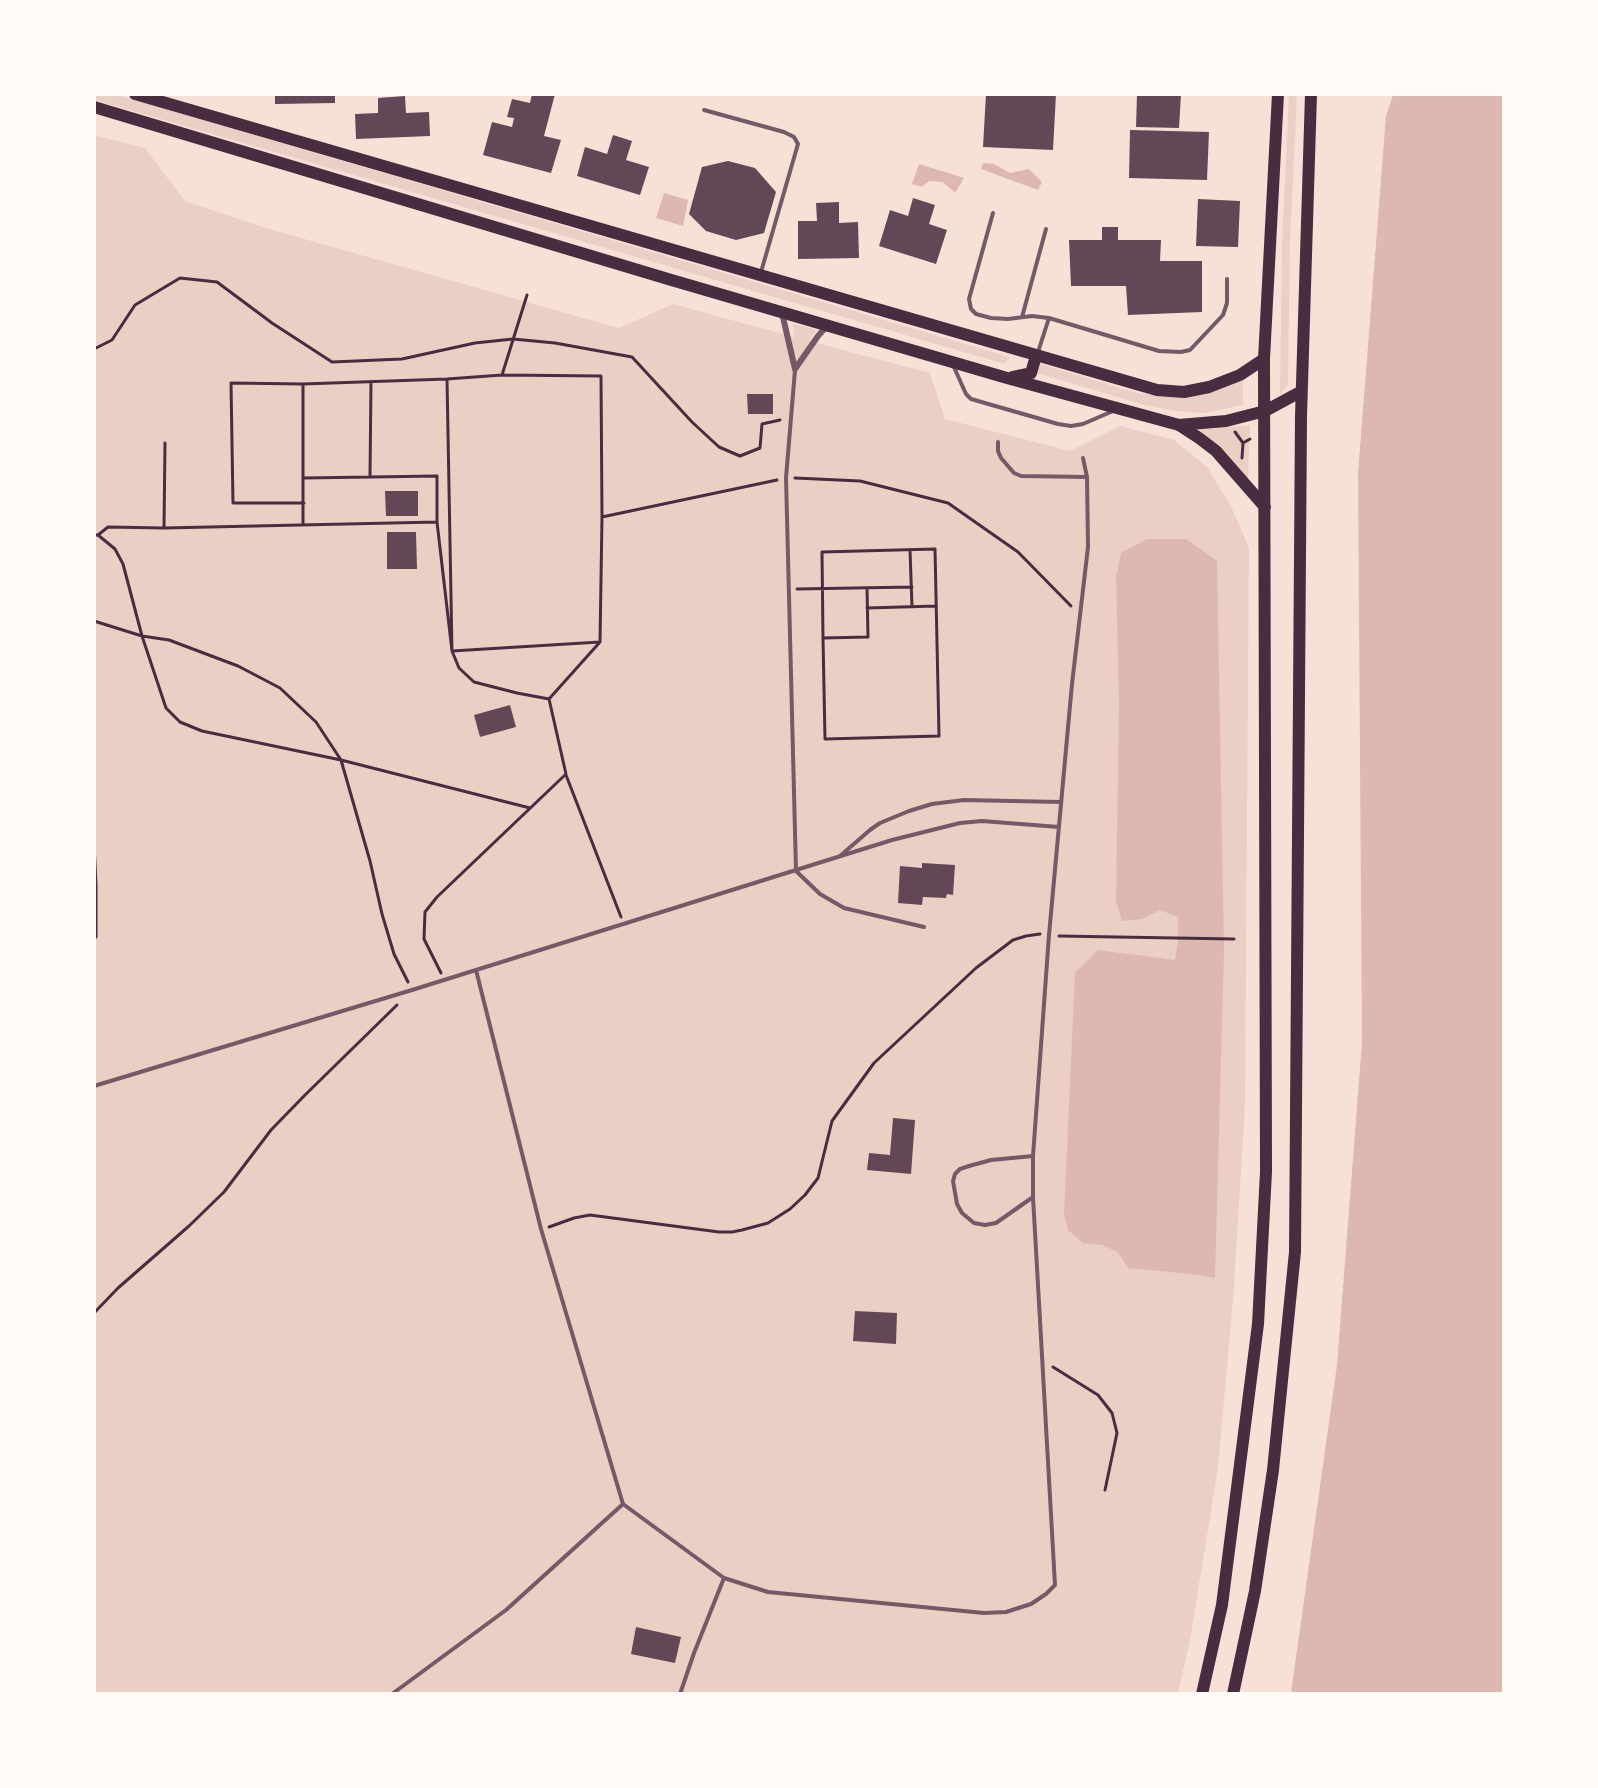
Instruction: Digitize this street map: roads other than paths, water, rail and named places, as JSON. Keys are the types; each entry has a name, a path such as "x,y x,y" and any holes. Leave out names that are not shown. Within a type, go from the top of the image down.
{"main road":[{"path":"135,94 1157,390 1175,392 1209,387 1240,375 1264,359"},
{"path":"1202,1694 1221,1605 1258,1324 1266,1160 1264,359 1278,94"},
{"path":"1233,1694 1255,1591 1273,1470 1295,1252 1302,391 1311,94"},
{"path":"94,107 781,313 1179,425 1216,451 1265,507"},
{"path":"1007,378 1030,374 1036,356"},
{"path":"1179,425 1226,421 1265,411 1302,391"}],"street":[{"path":"781,313 795,369"},
{"path":"795,369 827,326"}],"lane":[{"path":"704,111 784,132 794,137 798,144 760,276"},
{"path":"993,213 969,299 971,309 976,314 991,318 1032,316 1049,318 1159,351 1181,352 1197,345 1223,315 1227,303 1227,279"},
{"path":"1022,317 1046,229"},
{"path":"1036,356 1049,318"},
{"path":"951,362 966,394 971,399 1058,424 1071,426 1083,424 1118,408"},
{"path":"795,369 786,478 796,871 820,894 844,908 924,927"},
{"path":"999,442 998,451 1001,458 1014,473 1021,476 1087,477"},
{"path":"476,970 541,1229 622,1504 724,1578 768,1592 984,1612 1006,1612 1031,1604 1046,1594 1055,1585 1033,1197 1033,1156 1048,935 1088,547 1087,477 1083,458"},
{"path":"838,858 880,824 932,804 964,800 1061,802"},
{"path":"94,1086 412,990 892,840 960,823 982,821 1059,827"},
{"path":"1033,1156 992,1160 969,1166 960,1169 953,1181 957,1204 963,1214 974,1222 985,1225 996,1223 1033,1197"},
{"path":"392,1694 506,1610 622,1504"},
{"path":"680,1694 724,1578"}]}
